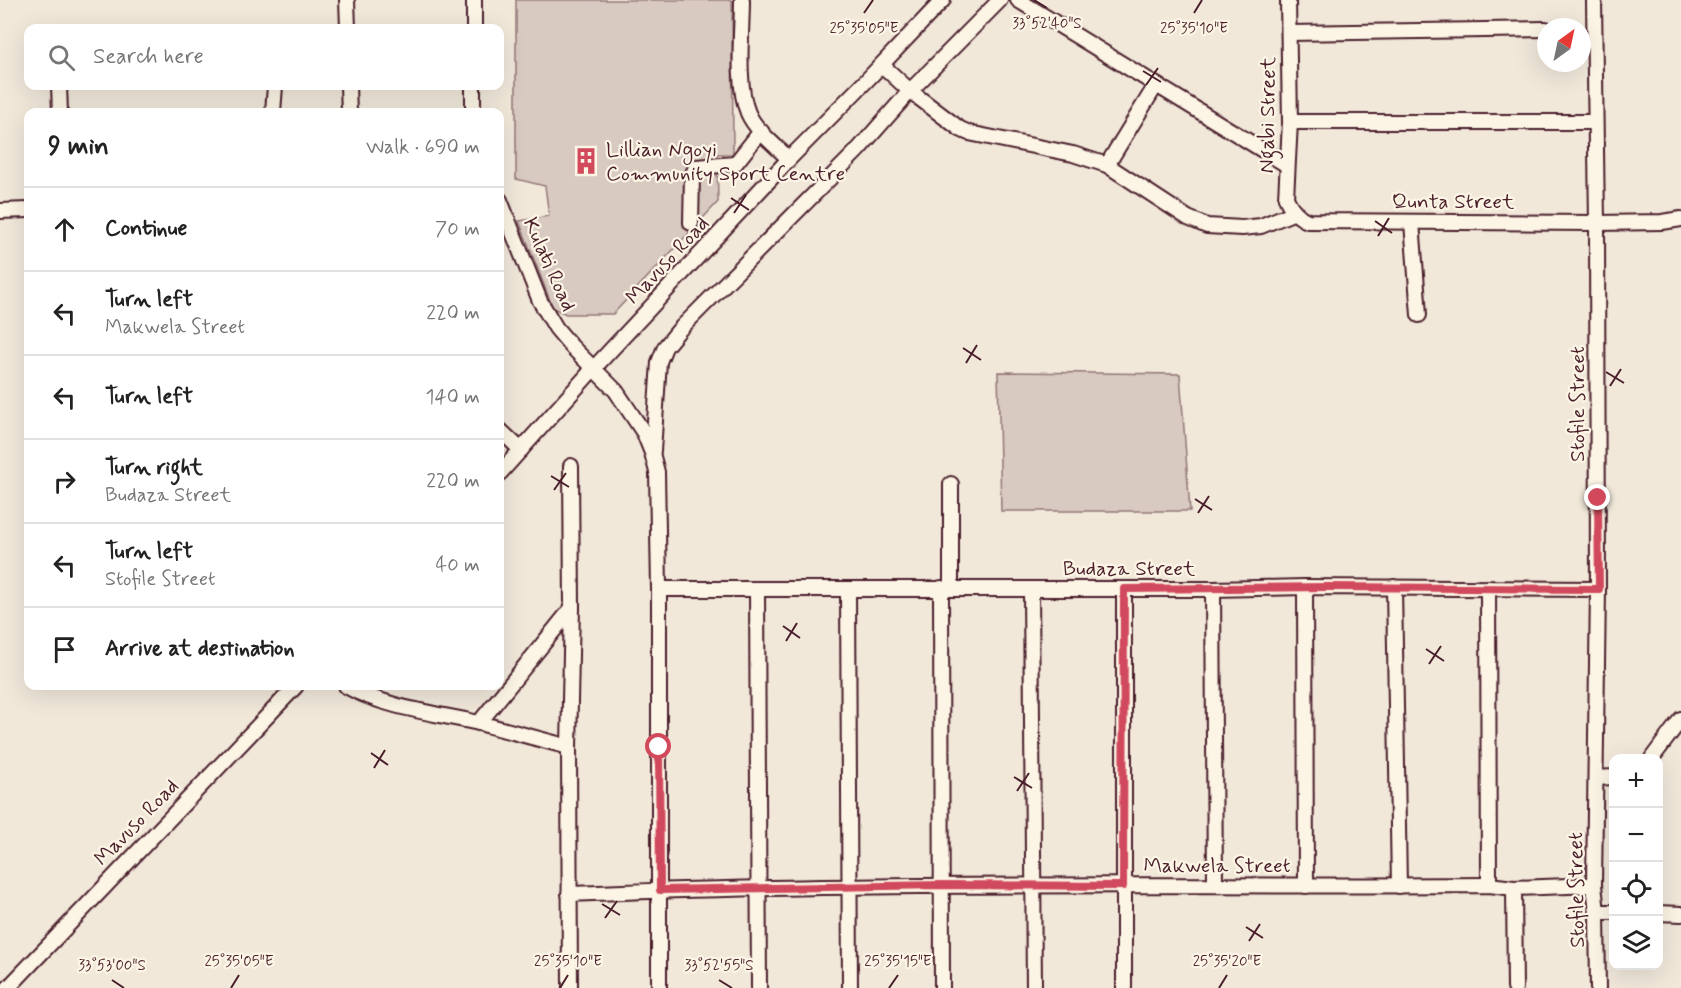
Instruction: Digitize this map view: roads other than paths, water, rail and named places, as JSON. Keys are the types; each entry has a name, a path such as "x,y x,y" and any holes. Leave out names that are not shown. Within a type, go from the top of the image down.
{"street":[{"path":"347,0 348,24"},
{"path":"474,0 474,24"},
{"path":"742,0 744,99 749,114 761,131 789,159"},
{"name":"Mavuso Road","path":"504,469 594,368 789,159 943,0"},
{"path":"659,988 659,589 657,472 652,453 658,362 665,347 679,330 857,151 910,91 1000,0"},
{"path":"1018,0 1287,165"},
{"name":"Ngabi Street","path":"1288,0 1290,122 1286,198 1295,212"},
{"name":"Stofile Street","path":"1590,18 1594,0"},
{"path":"1289,33 1537,28"},
{"path":"882,65 947,120 969,133 1072,154 1107,165 1188,218 1207,226 1242,228 1261,226 1295,212"},
{"name":"Stofile Street","path":"1591,68 1598,223 1599,589 1594,885 1598,912 1598,988"},
{"path":"1107,165 1156,85"},
{"path":"59,90 60,108"},
{"path":"273,108 275,90"},
{"path":"348,90 349,108"},
{"path":"473,90 473,108"},
{"path":"1290,122 1595,122"},
{"path":"691,223 692,176 696,167 735,164 761,131"},
{"path":"0,211 24,210"},
{"name":"Qunta Street","path":"1295,212 1308,221 1598,223 1681,219"},
{"name":"Kulati Road","path":"504,215 540,301 556,328 616,391 630,411 652,453"},
{"path":"1412,222 1419,315"},
{"path":"504,434 521,450"},
{"path":"570,988 571,466"},
{"path":"942,988 946,588 951,484"},
{"path":"1305,587 1306,886"},
{"path":"1394,587 1399,886"},
{"name":"Budaza Street","path":"659,589 1394,587 1599,589"},
{"path":"1488,588 1489,885"},
{"path":"1031,589 1034,988"},
{"path":"1124,589 1124,988"},
{"path":"1213,589 1215,885"},
{"path":"757,590 759,988"},
{"path":"848,590 850,988"},
{"path":"479,723 572,608"},
{"name":"Mavuso Road","path":"8,988 292,690"},
{"path":"355,690 418,711 479,723 569,747"},
{"path":"1656,754 1681,719"},
{"path":"1596,778 1609,777"},
{"name":"Makwela Street","path":"569,894 758,887 1034,884 1123,886 1489,885 1514,888 1594,885"},
{"path":"1514,888 1515,988"},
{"path":"1598,912 1609,912"},
{"path":"1663,913 1681,914"}],"place":[{"name":"Lillian Ngoyi Community Sport Centre","path":"586,161"}]}
